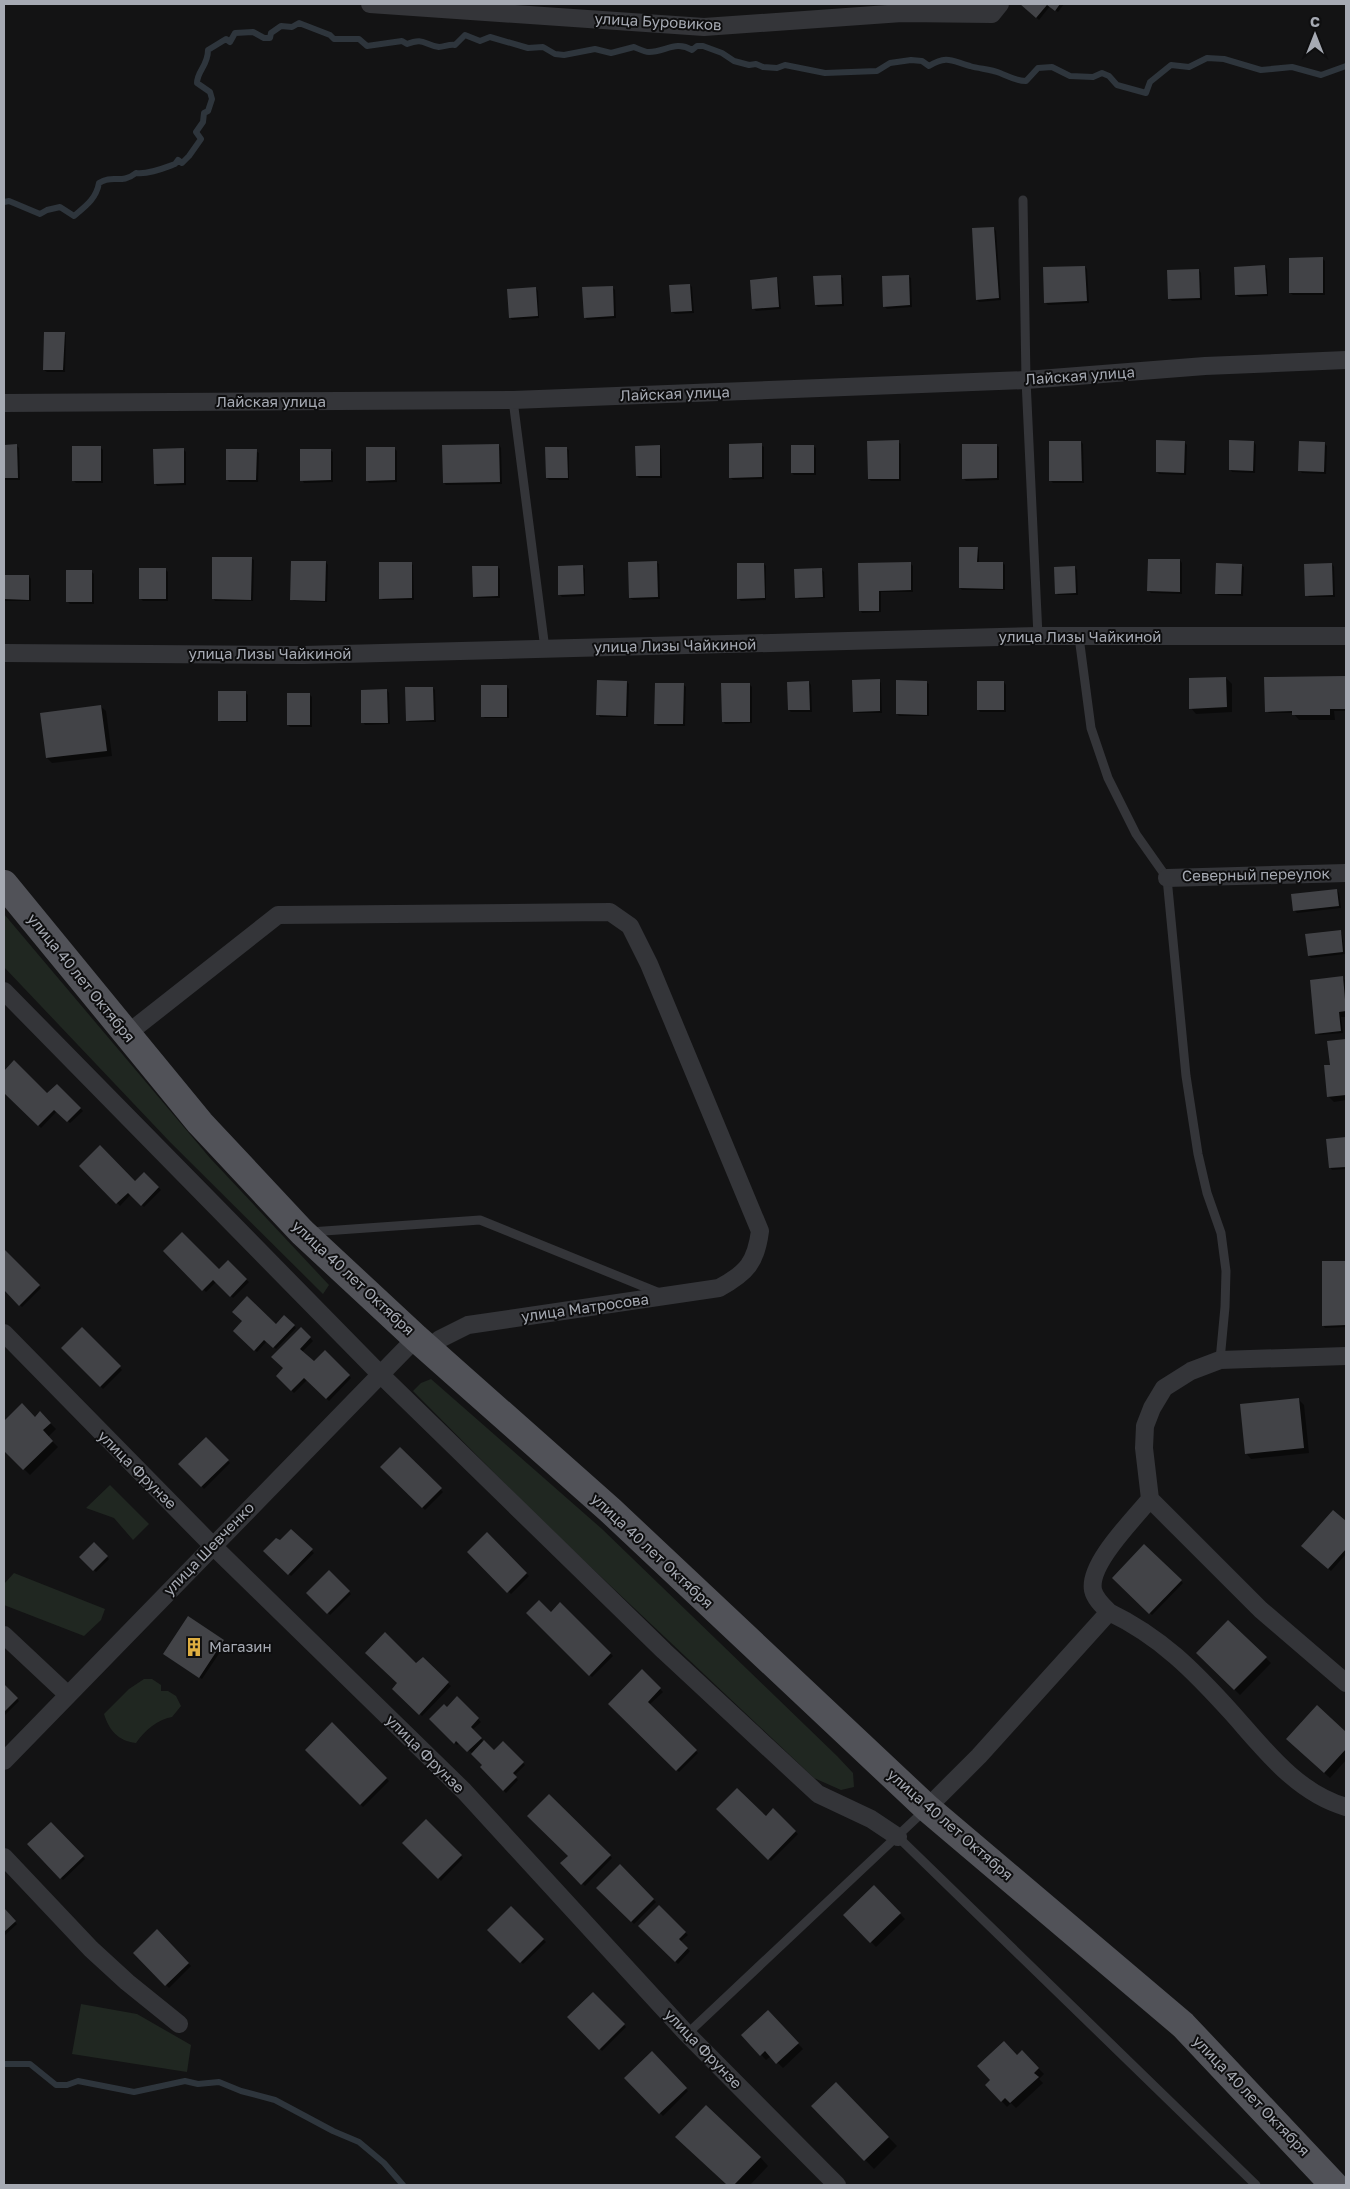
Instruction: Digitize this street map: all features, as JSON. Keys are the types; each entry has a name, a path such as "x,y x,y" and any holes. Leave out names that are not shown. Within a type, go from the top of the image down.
{"main road":[{"name":"улица 40 лет Октября","path":"4,884 200,1123 302,1232 422,1343 610,1510 928,1808 1183,2025 1334,2185"}],"street":[{"name":"улица Буровиков","path":"370,4 704,27 897,8 992,14 1000,4"},
{"name":"Лайская улица","path":"4,403 513,400 1026,380 1205,366 1346,360"},
{"name":"улица Лизы Чайкиной","path":"4,653 303,655 1038,636 1346,636"},
{"name":"Северный переулок","path":"1167,878 1346,873"},
{"name":"улица Матросова","path":"127,1034 278,915 610,912 630,926 649,964 760,1231 757,1252 744,1272 720,1288 468,1325 440,1339 422,1343"},
{"path":"4,991 379,1373 552,1544 818,1794 872,1819 898,1837"},
{"name":"улица Фрунзе","path":"4,1333 213,1546 464,1792 687,2034 836,2185"},
{"name":"улица Шевченко","path":"4,1761 379,1373 422,1343"},
{"path":"1346,1356 1220,1360 1191,1371 1164,1388 1152,1408 1145,1426 1144,1448 1150,1499 1261,1610 1346,1683"},
{"path":"1150,1499 1099,1564 1092,1588 1095,1596 1109,1612 1137,1626 1160,1642 1194,1673 1288,1774 1308,1789 1346,1807"},
{"path":"928,1808 979,1756 1109,1612"},
{"path":"4,1635 68,1696"},
{"path":"4,1857 90,1949 127,1982 180,2024"}],"lane":[{"path":"1023,200 1026,380 1038,636"},
{"path":"513,400 545,649"},
{"path":"1079,637 1091,728 1108,778 1136,834 1167,878 1186,1076 1198,1154 1207,1193 1221,1233 1226,1271 1220,1360"},
{"path":"302,1232 480,1220 667,1296"},
{"path":"687,2034 928,1808"},
{"path":"898,1837 1256,2185"}],"shaded area":[{"path":"4,914 210,1158 329,1285 323,1294 170,1142 4,967"},
{"path":"431,1379 602,1529 837,1756 853,1773 854,1787 841,1790 814,1778 542,1521 413,1391 421,1383"},
{"path":"110,1485 149,1524 133,1540 114,1518 86,1508"},
{"path":"14,1573 105,1609 101,1620 84,1636 4,1605 4,1584"},
{"path":"144,1679 152,1679 161,1685 161,1691 168,1691 176,1696 181,1706 172,1717 152,1726 136,1743 130,1742 115,1734 104,1714 129,1689"},
{"path":"81,2004 137,2014 191,2045 187,2072 72,2054"}],"building":[{"path":"1020,4 1060,4 1055,11 1047,5 1036,18"},
{"path":"994,227 999,298 976,300 972,228"},
{"path":"1323,257 1323,293 1289,293 1289,258"},
{"path":"1265,265 1267,294 1235,295 1234,267"},
{"path":"1085,266 1087,301 1044,303 1043,267"},
{"path":"1199,269 1200,298 1168,299 1167,270"},
{"path":"841,275 842,304 815,305 813,276"},
{"path":"909,275 910,305 883,307 882,276"},
{"path":"777,277 779,307 752,309 750,280"},
{"path":"690,284 692,311 671,312 669,285"},
{"path":"613,286 614,316 584,318 582,287"},
{"path":"536,287 538,316 509,318 507,289"},
{"path":"44,332 65,332 63,370 43,370"},
{"path":"899,440 899,479 868,479 867,441"},
{"path":"1156,440 1185,441 1184,473 1156,472"},
{"path":"1229,440 1254,441 1253,471 1229,470"},
{"path":"1049,441 1081,441 1082,481 1049,481"},
{"path":"1299,441 1325,442 1324,472 1298,471"},
{"path":"762,443 762,477 729,478 729,444"},
{"path":"17,444 18,478 4,478 4,445"},
{"path":"499,444 500,482 443,483 442,445"},
{"path":"962,444 997,444 997,478 962,479"},
{"path":"660,445 660,476 636,476 635,446"},
{"path":"791,445 814,445 814,473 791,473"},
{"path":"72,446 101,446 101,481 72,481"},
{"path":"366,447 395,447 395,480 366,481"},
{"path":"545,447 567,447 568,478 546,478"},
{"path":"184,448 184,483 154,484 153,449"},
{"path":"226,449 257,449 256,480 226,480"},
{"path":"300,449 331,449 331,480 300,481"},
{"path":"959,547 978,547 977,562 1003,562 1003,589 959,588"},
{"path":"212,557 252,557 251,600 212,599"},
{"path":"1148,559 1180,559 1180,592 1147,591"},
{"path":"291,561 326,561 325,601 290,600"},
{"path":"657,561 658,597 629,598 628,562"},
{"path":"379,562 412,562 412,598 379,599"},
{"path":"911,562 911,590 879,591 879,611 859,611 858,563"},
{"path":"737,563 764,563 765,598 737,599"},
{"path":"1216,563 1242,564 1241,594 1215,594"},
{"path":"1332,563 1333,595 1305,596 1304,564"},
{"path":"583,565 584,594 558,595 558,566"},
{"path":"472,566 498,566 498,596 473,597"},
{"path":"1075,566 1076,593 1055,594 1054,567"},
{"path":"139,568 166,568 166,599 139,599"},
{"path":"822,568 823,597 795,598 794,569"},
{"path":"66,570 92,570 92,602 66,602"},
{"path":"4,575 29,575 29,600 4,599"},
{"path":"1346,676 1346,709 1330,709 1330,715 1292,715 1292,711 1265,712 1264,677"},
{"path":"1226,677 1227,707 1189,709 1189,678"},
{"path":"880,679 880,711 853,712 852,680"},
{"path":"597,680 627,681 626,716 596,715"},
{"path":"896,680 927,681 927,715 896,714"},
{"path":"809,681 810,710 788,710 787,682"},
{"path":"977,681 1004,681 1004,710 977,710"},
{"path":"655,683 684,683 683,724 654,724"},
{"path":"721,683 750,683 750,722 722,722"},
{"path":"481,685 507,685 507,717 481,717"},
{"path":"405,687 433,687 434,720 406,721"},
{"path":"387,689 388,723 361,723 361,690"},
{"path":"218,691 246,691 246,721 218,721"},
{"path":"287,693 310,693 310,725 287,725"},
{"path":"101,705 107,751 46,758 40,713"},
{"path":"1337,889 1339,906 1293,911 1291,894"},
{"path":"1341,930 1343,952 1308,956 1305,934"},
{"path":"1343,976 1346,1011 1339,1012 1341,1031 1315,1034 1310,980"},
{"path":"1346,1039 1346,1095 1327,1097 1324,1065 1330,1065 1327,1041"},
{"path":"14,1060 47,1093 57,1084 81,1108 67,1122 54,1110 38,1126 4,1093 4,1071"},
{"path":"1346,1137 1346,1167 1329,1168 1326,1139"},
{"path":"100,1145 135,1181 144,1172 159,1187 141,1206 128,1193 116,1204 79,1166"},
{"path":"182,1232 219,1269 228,1260 247,1279 230,1297 213,1280 202,1291 163,1251"},
{"path":"4,1249 40,1285 19,1306 4,1290"},
{"path":"1322,1261 1346,1261 1346,1325 1322,1326"},
{"path":"247,1296 276,1324 284,1315 295,1325 273,1348 264,1340 254,1351 233,1331 242,1321 232,1312"},
{"path":"82,1327 121,1366 100,1387 61,1348"},
{"path":"301,1327 311,1337 300,1349 314,1361 325,1350 350,1375 326,1399 304,1378 291,1391 276,1376 283,1368 271,1357"},
{"path":"1299,1398 1304,1448 1245,1454 1240,1404"},
{"path":"22,1403 35,1417 40,1411 51,1423 43,1430 53,1441 23,1470 4,1451 4,1421"},
{"path":"206,1437 229,1460 201,1487 178,1464"},
{"path":"400,1447 442,1488 422,1508 380,1467"},
{"path":"1333,1510 1346,1521 1346,1549 1328,1569 1301,1546"},
{"path":"291,1529 313,1549 288,1575 263,1551 276,1538 280,1540"},
{"path":"487,1532 527,1573 507,1593 467,1552"},
{"path":"94,1542 108,1556 93,1571 79,1557"},
{"path":"1144,1544 1182,1580 1149,1614 1112,1578"},
{"path":"329,1570 350,1591 327,1614 306,1593"},
{"path":"539,1600 551,1612 560,1602 611,1653 589,1676 526,1613"},
{"name":"Магазин","path":"188,1616 224,1640 199,1678 163,1654"},
{"path":"1228,1620 1267,1657 1234,1690 1196,1653"},
{"path":"385,1632 416,1663 423,1657 449,1682 419,1715 392,1689 397,1683 365,1653"},
{"path":"642,1669 661,1688 648,1702 697,1750 676,1771 608,1704"},
{"path":"4,1684 18,1698 4,1712"},
{"path":"457,1696 479,1718 471,1727 482,1738 467,1752 456,1741 454,1744 429,1719 444,1704 447,1707"},
{"path":"1317,1705 1346,1732 1346,1749 1324,1773 1286,1739"},
{"path":"332,1722 387,1778 360,1805 305,1750"},
{"path":"484,1740 494,1750 503,1741 524,1762 513,1773 517,1777 503,1791 480,1767 482,1765 471,1754"},
{"path":"737,1788 766,1816 773,1808 796,1831 768,1860 716,1809"},
{"path":"549,1794 611,1855 581,1885 560,1863 568,1856 527,1816"},
{"path":"426,1819 462,1855 438,1879 402,1843"},
{"path":"51,1822 84,1856 60,1879 27,1844"},
{"path":"620,1864 654,1899 631,1922 596,1888"},
{"path":"874,1885 901,1913 870,1943 843,1915"},
{"path":"659,1905 686,1932 679,1939 688,1948 675,1962 638,1926"},
{"path":"511,1906 544,1939 520,1963 487,1930"},
{"path":"4,1908 16,1921 4,1932"},
{"path":"157,1929 189,1963 165,1986 133,1953"},
{"path":"593,1992 625,2024 599,2050 567,2017"},
{"path":"768,2010 799,2043 776,2064 765,2051 760,2056 741,2035"},
{"path":"1004,2041 1017,2055 1022,2050 1039,2068 1034,2073 1039,2077 1010,2103 1005,2098 1001,2102 985,2085 990,2080 977,2066"},
{"path":"652,2051 687,2088 659,2114 624,2078"},
{"path":"836,2082 889,2137 864,2161 811,2106"},
{"path":"706,2105 761,2157 734,2185 725,2185 675,2137"}],"waterway":[{"path":"4,202 9,201 40,214 60,207 74,216 90,202 96,194 99,183 104,180 121,179 131,177 136,173 156,171 175,164 178,160 182,163 201,139 196,132 203,122 204,113 208,111 212,99 210,92 197,83 197,79 208,56 208,50 226,39 230,42 235,33 253,32 264,38 270,38 271,33 281,26 292,27 299,23 330,35 334,39 359,39 367,46 402,41 407,44 421,41 441,47 455,45 465,35 480,41 490,37 528,48 543,47 555,54 564,55 595,49 611,53 634,47 643,51 655,52 676,46 692,50 697,46 703,46 722,53 734,61 749,65 756,64 763,67 777,68 785,65 825,73 877,71 890,63 911,60 922,61 929,66 949,60 996,72 1016,80 1026,81 1038,68 1052,67 1070,76 1093,77 1102,73 1109,76 1117,85 1146,93 1150,82 1171,65 1189,67 1207,58 1224,59 1261,70 1292,67 1321,75 1346,66"},
{"path":"4,2064 30,2064 56,2085 67,2085 78,2081 134,2092 185,2081 198,2084 219,2082 241,2091 275,2100 333,2131 359,2142 384,2163 403,2185"}],"place":[{"name":"Магазин","path":"194,1647"}]}
